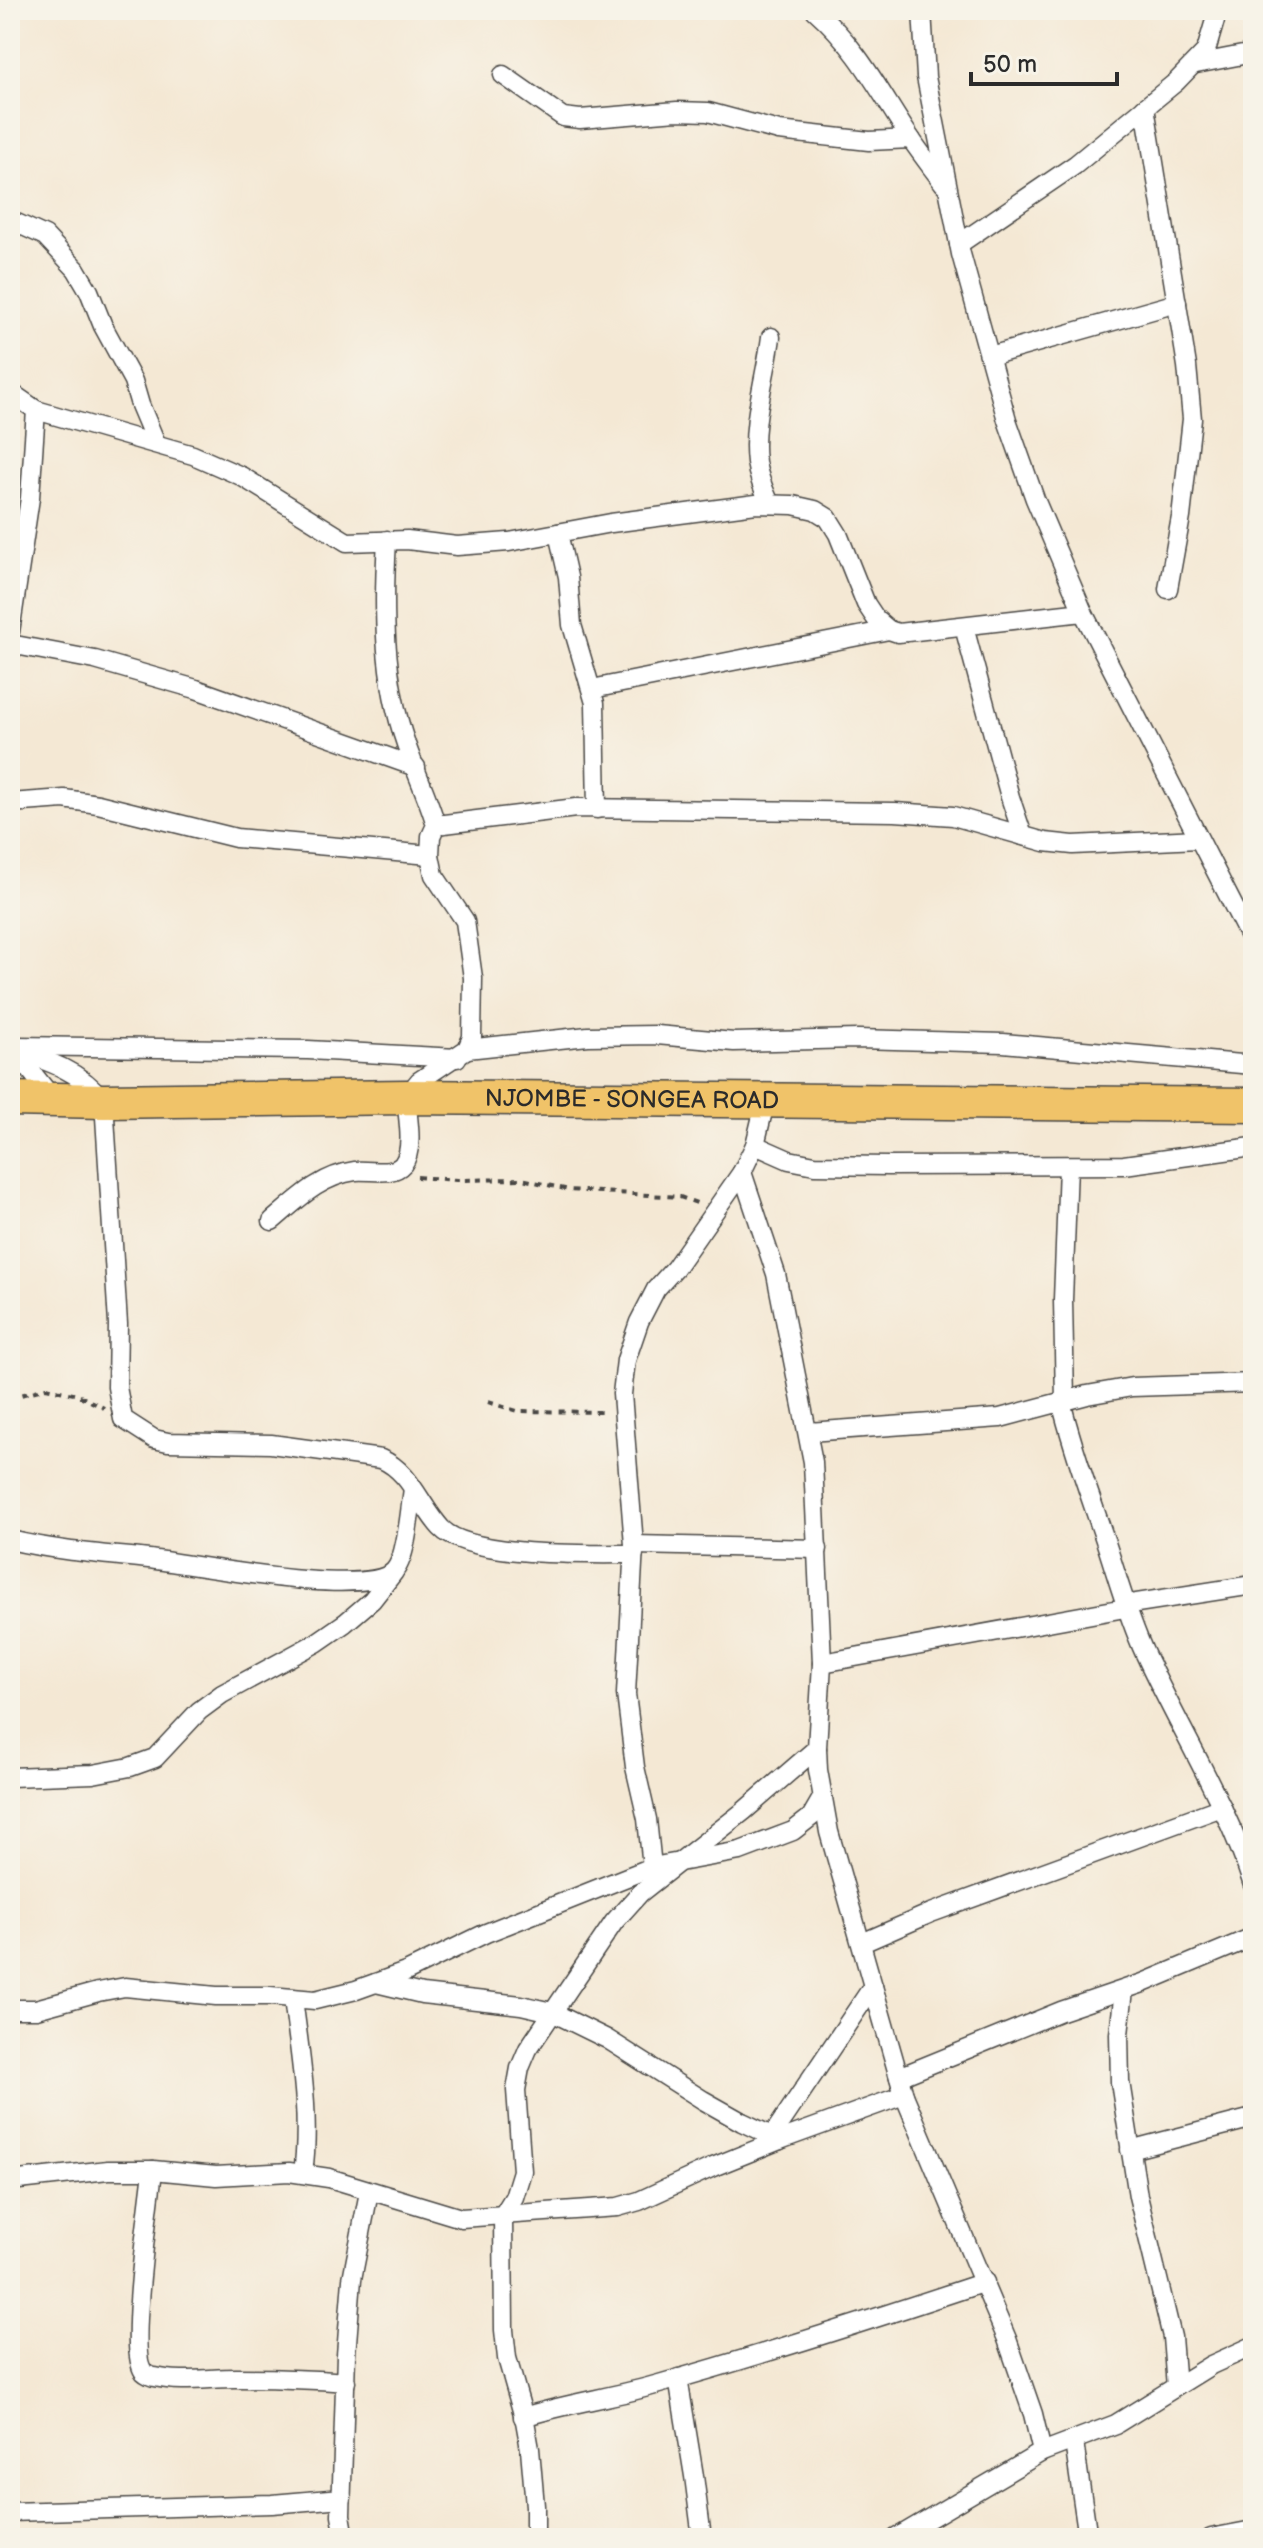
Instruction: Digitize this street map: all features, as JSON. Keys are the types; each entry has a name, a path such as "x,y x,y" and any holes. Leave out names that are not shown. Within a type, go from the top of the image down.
{"highway":[{"name":"NJOMBE - SONGEA ROAD","path":"10,1099 104,1101 406,1097 1253,1105"}],"street":[{"path":"815,10 834,27 869,70 911,139 948,189"},
{"path":"922,10 926,77 959,244 1007,420 1035,499 1083,612 1253,944"},
{"path":"959,244 1075,165 1196,64 1206,51 1218,10"},
{"path":"1196,64 1253,53"},
{"path":"503,75 563,117 580,119 665,111 708,112 779,131 869,141 911,139"},
{"path":"1145,107 1187,366 1192,419 1181,517 1168,589"},
{"path":"10,220 45,236 76,269 133,381 156,443"},
{"path":"990,356 1177,303"},
{"path":"770,504 759,480 755,459 760,399 771,337"},
{"path":"10,392 36,410 156,443 241,476 347,542 387,540 457,546 509,542 674,515 770,504 793,505 815,510 828,518 851,562 866,604 876,619 889,630 898,633 964,627 1083,612"},
{"path":"10,632 30,498 36,410"},
{"path":"558,533 568,577 572,625 592,689 597,809"},
{"path":"272,1221 324,1180 358,1171 393,1170 402,1166 407,1156 406,1097 419,1081 462,1054 472,1037 473,978 465,921 434,875 430,855 431,836 436,825 405,743 387,657 384,611 387,540"},
{"path":"964,627 1023,836"},
{"path":"592,689 889,630"},
{"path":"10,644 95,660 196,689 416,767"},
{"path":"10,803 64,799 98,804 236,838 430,855"},
{"path":"436,825 576,808 870,812 953,816 1045,842 1073,845 1198,839"},
{"path":"12,1049 462,1054 588,1036 657,1035 734,1042 858,1039 1003,1043 1253,1065"},
{"path":"12,1049 53,1099"},
{"path":"12,1049 72,1071 95,1089 104,1101 118,1324 117,1387 123,1419 154,1439 271,1444 381,1459 401,1471 443,1530 463,1541 479,1545 540,1552 818,1549"},
{"path":"652,1867 626,1694 625,1665 634,1549 623,1411 626,1360 639,1322 656,1289 675,1268 742,1172 755,1145 766,1099"},
{"path":"755,1145 789,1160 815,1165 1124,1165 1253,1147"},
{"path":"1068,1166 1063,1401 1080,1471 1125,1606 1222,1807 1253,1885"},
{"path":"742,1172 776,1274 809,1432 816,1486 822,1663 817,1748 829,1832 902,2086 985,2282 1023,2383 1042,2452"},
{"path":"809,1432 966,1423 1132,1387 1253,1383"},
{"path":"10,1777 93,1774 130,1767 155,1758 199,1711 222,1694 316,1643 345,1623 372,1600 396,1569 413,1489"},
{"path":"10,1540 274,1577 374,1580 396,1569"},
{"path":"822,1663 1253,1585"},
{"path":"535,2538 535,2506 523,2417 507,2358 503,2215 514,2197 522,2171 516,2110 520,2068 528,2049 552,2012 614,1922 640,1893 744,1811 817,1748"},
{"path":"10,2009 36,2009 125,1987 216,1996 315,2000 376,1983 486,1933 652,1867 740,1851 793,1831 811,1817 822,1798"},
{"path":"862,1943 931,1913 1222,1807"},
{"path":"10,2181 108,2170 153,2170 216,2176 303,2173 461,2218 618,2207 639,2201 776,2138 902,2086 1061,2011 1124,1990 1253,1937"},
{"path":"376,1983 422,1994 521,2005 552,2012 607,2039 703,2100 776,2138"},
{"path":"776,2138 873,1986"},
{"path":"1124,1990 1119,2034 1120,2082 1138,2196 1172,2337 1176,2387"},
{"path":"293,1998 306,2117 303,2173"},
{"path":"1130,2150 1253,2118"},
{"path":"153,2170 137,2348 139,2364 145,2373 153,2377 178,2379 292,2378 346,2382"},
{"path":"345,2538 341,2515 352,2279 369,2192"},
{"path":"523,2417 678,2378 862,2323 985,2282"},
{"path":"896,2538 1042,2452 1116,2424 1211,2365 1253,2346"},
{"path":"678,2378 702,2538"},
{"path":"1074,2442 1088,2538"},
{"path":"10,2512 272,2504 342,2498"},
{"path":"1211,2538 1253,2530"}],"path":[{"path":"393,1170 429,1179 522,1179 569,1190 680,1197 713,1212"},
{"path":"10,1398 46,1388 54,1389 78,1395 123,1419"},
{"path":"488,1402 517,1411 623,1411"}]}
